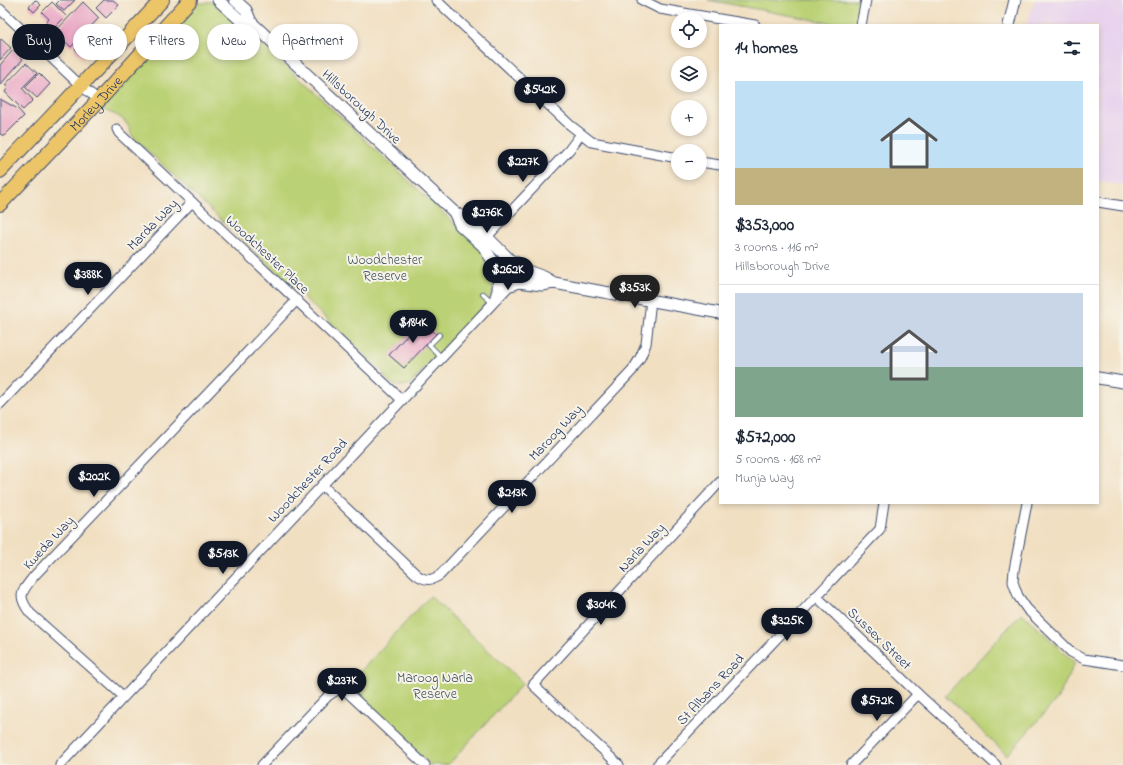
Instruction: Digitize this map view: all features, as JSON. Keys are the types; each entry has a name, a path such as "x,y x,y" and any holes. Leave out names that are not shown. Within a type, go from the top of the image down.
{"highway":[{"name":"Morley Drive","path":"0,171 162,0"},
{"name":"Morley Drive","path":"0,204 99,100 190,0"}],"street":[{"name":"Hillsborough Drive","path":"218,0 239,19 251,22"},
{"name":"Hillsborough Drive","path":"235,0 246,10 251,22 454,212 466,219 484,240 510,260"},
{"path":"436,0 581,134 592,142 671,157"},
{"path":"642,0 660,9 749,24"},
{"path":"861,24 866,0"},
{"path":"1009,24 1015,0"},
{"path":"0,9 81,86 99,100"},
{"name":"Woodchester Place","path":"117,128 120,134 402,400"},
{"path":"484,240 569,150 581,134"},
{"path":"707,163 719,165"},
{"name":"Marda Way","path":"0,404 192,202"},
{"path":"1099,202 1123,206"},
{"name":"Hillsborough Drive","path":"484,240 498,272"},
{"path":"493,304 497,290 498,272 504,262 510,260 519,264 523,274 514,284"},
{"path":"522,269 544,277 554,283"},
{"path":"498,272 502,282 542,285 554,283 719,313"},
{"name":"Woodchester Road","path":"60,765 123,696 402,400 493,304 514,284"},
{"name":"Kweda Way","path":"123,696 30,613 23,603 21,596 24,589 34,576 297,300"},
{"name":"Maroog Way","path":"322,485 417,575 425,580 433,580 440,575 632,371 646,344 651,300"},
{"path":"1099,378 1123,382"},
{"name":"Narla Way","path":"619,765 533,685 719,483"},
{"name":"St Albans Road","path":"657,765 880,529 884,504"},
{"path":"1027,504 1014,570 1014,582 1018,596 1027,609 1071,652 1084,659 1123,665"},
{"name":"Sussex Street","path":"816,596 918,694 996,765"},
{"path":"262,765 328,696 337,690 347,692 425,765"},
{"path":"852,765 918,694"}],"lane":[{"path":"483,294 493,304"},
{"path":"439,335 430,345 442,358"}],"shaded area":[{"path":"1035,0 1123,0 1123,186 1099,181 1099,24 1027,24"}],"green space":[{"path":"708,0 861,0 856,24 836,24"},
{"name":"Woodchester Reserve","path":"214,1 221,5 241,24 207,24 207,60 260,60 260,42 268,49 268,60 280,60 487,254 494,265 493,292 481,311 410,384 398,386 387,380 383,372 133,137 128,126 121,118 101,109 146,60 199,60 199,24 180,24 198,4"},
{"name":"Maroog Narla Reserve","path":"430,596 523,683 448,765 430,765 346,687"},
{"path":"1022,613 1075,663 1057,699 1007,755 945,696"}],"building":[{"path":"35,0 41,5 34,12 29,7"},
{"path":"60,0 75,0 64,11 56,4"},
{"path":"104,0 113,0 119,5 106,18 96,8"},
{"path":"52,2 66,16 58,24 45,24 49,19 42,12"},
{"path":"83,2 99,18 93,24 73,24 73,45 71,47 65,41 65,24 62,24"},
{"path":"1,39 11,48 0,60 0,41"},
{"path":"12,51 12,60 22,60 0,85 0,65"},
{"path":"26,63 37,73 22,88 33,100 23,110 5,92 8,88 5,85"},
{"path":"39,73 50,84 37,98 25,87"},
{"path":"0,99 18,109 24,116 4,136 0,134"},
{"path":"421,320 436,334 404,368 389,355"}]}
